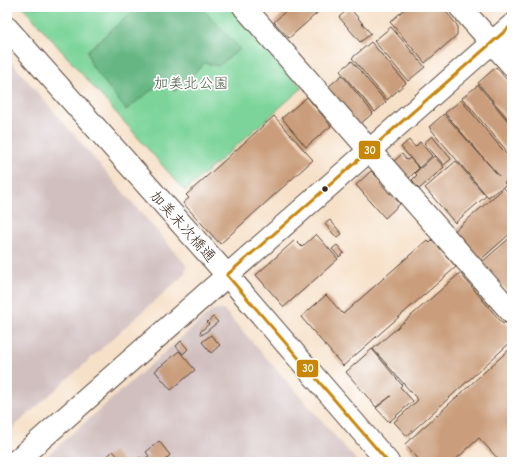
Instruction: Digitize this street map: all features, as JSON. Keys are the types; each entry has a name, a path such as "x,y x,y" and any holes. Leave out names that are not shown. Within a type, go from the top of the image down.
{"street":[{"path":"244,7 512,313"},
{"path":"460,7 512,65"},
{"path":"15,462 512,25"},
{"name":"加美末次橋通","path":"7,28 227,276 388,462"}],"shaded area":[{"path":"7,57 186,265 185,274 7,433"},
{"path":"213,310 224,310 358,462 40,462"}],"green space":[{"name":"加美北公園","path":"23,7 231,7 302,88 185,191"},
{"path":"138,7 201,7 240,49 218,66 205,63 175,91 162,82 126,110 92,66 87,51"}],"building":[{"path":"290,7 324,7 289,38 274,22"},
{"path":"407,7 442,7 457,25 457,35 425,63 390,22"},
{"path":"350,8 371,34 360,42 339,17"},
{"path":"391,27 425,67 408,81 374,41"},
{"path":"371,42 406,83 387,100 352,58"},
{"path":"352,61 386,102 375,112 340,71"},
{"path":"496,67 512,86 512,124 478,83"},
{"path":"342,75 373,113 358,126 327,88"},
{"path":"478,85 512,126 512,157 462,98"},
{"path":"307,97 331,126 306,147 282,118"},
{"path":"461,100 512,161 512,177 504,183 506,185 488,197 429,127 444,114 499,176 445,113"},
{"path":"274,116 313,160 220,244 183,203 189,198 186,195"},
{"path":"432,136 451,159 444,165 424,143"},
{"path":"409,140 415,147 420,142 432,156 419,168 401,147"},
{"path":"402,154 407,160 410,158 419,168 408,179 393,162"},
{"path":"434,156 444,167 418,190 412,183 414,182 412,180 417,175 415,173"},
{"path":"456,161 486,196 455,223 425,188"},
{"path":"371,171 377,177 379,175 383,179 380,182 390,194 392,192 397,197 395,198 400,204 385,218 356,185"},
{"path":"512,179 512,192 506,185"},
{"path":"504,188 512,197 512,232 478,262 452,233"},
{"path":"330,220 342,234 337,238 325,224"},
{"path":"316,234 338,259 284,307 256,275 295,240 302,247"},
{"path":"512,236 512,287 507,291 482,262"},
{"path":"427,240 430,243 433,240 456,267 343,366 301,317 326,295 343,314"},
{"path":"337,245 344,253 339,257 332,249"},
{"path":"460,273 503,324 505,322 512,330 512,341 407,436 394,422 418,400 373,349"},
{"path":"213,317 218,322 202,335 200,332 209,324 207,322"},
{"path":"211,335 220,345 211,353 202,342"},
{"path":"181,341 188,349 183,354 176,346"},
{"path":"512,347 512,462 499,462 500,461 479,438 453,462 421,462 405,444"},
{"path":"372,349 402,385 400,387 413,401 389,422 376,408 391,396 376,407 346,372"},
{"path":"179,351 195,370 171,390 155,371"},
{"path":"159,441 170,455 163,462 135,462 140,457 143,460 149,456 146,452"},
{"path":"113,451 123,462 101,462"}],"transit line":[{"name":"30","path":"227,275 512,25"},
{"name":"30","path":"227,275 388,462"}]}
